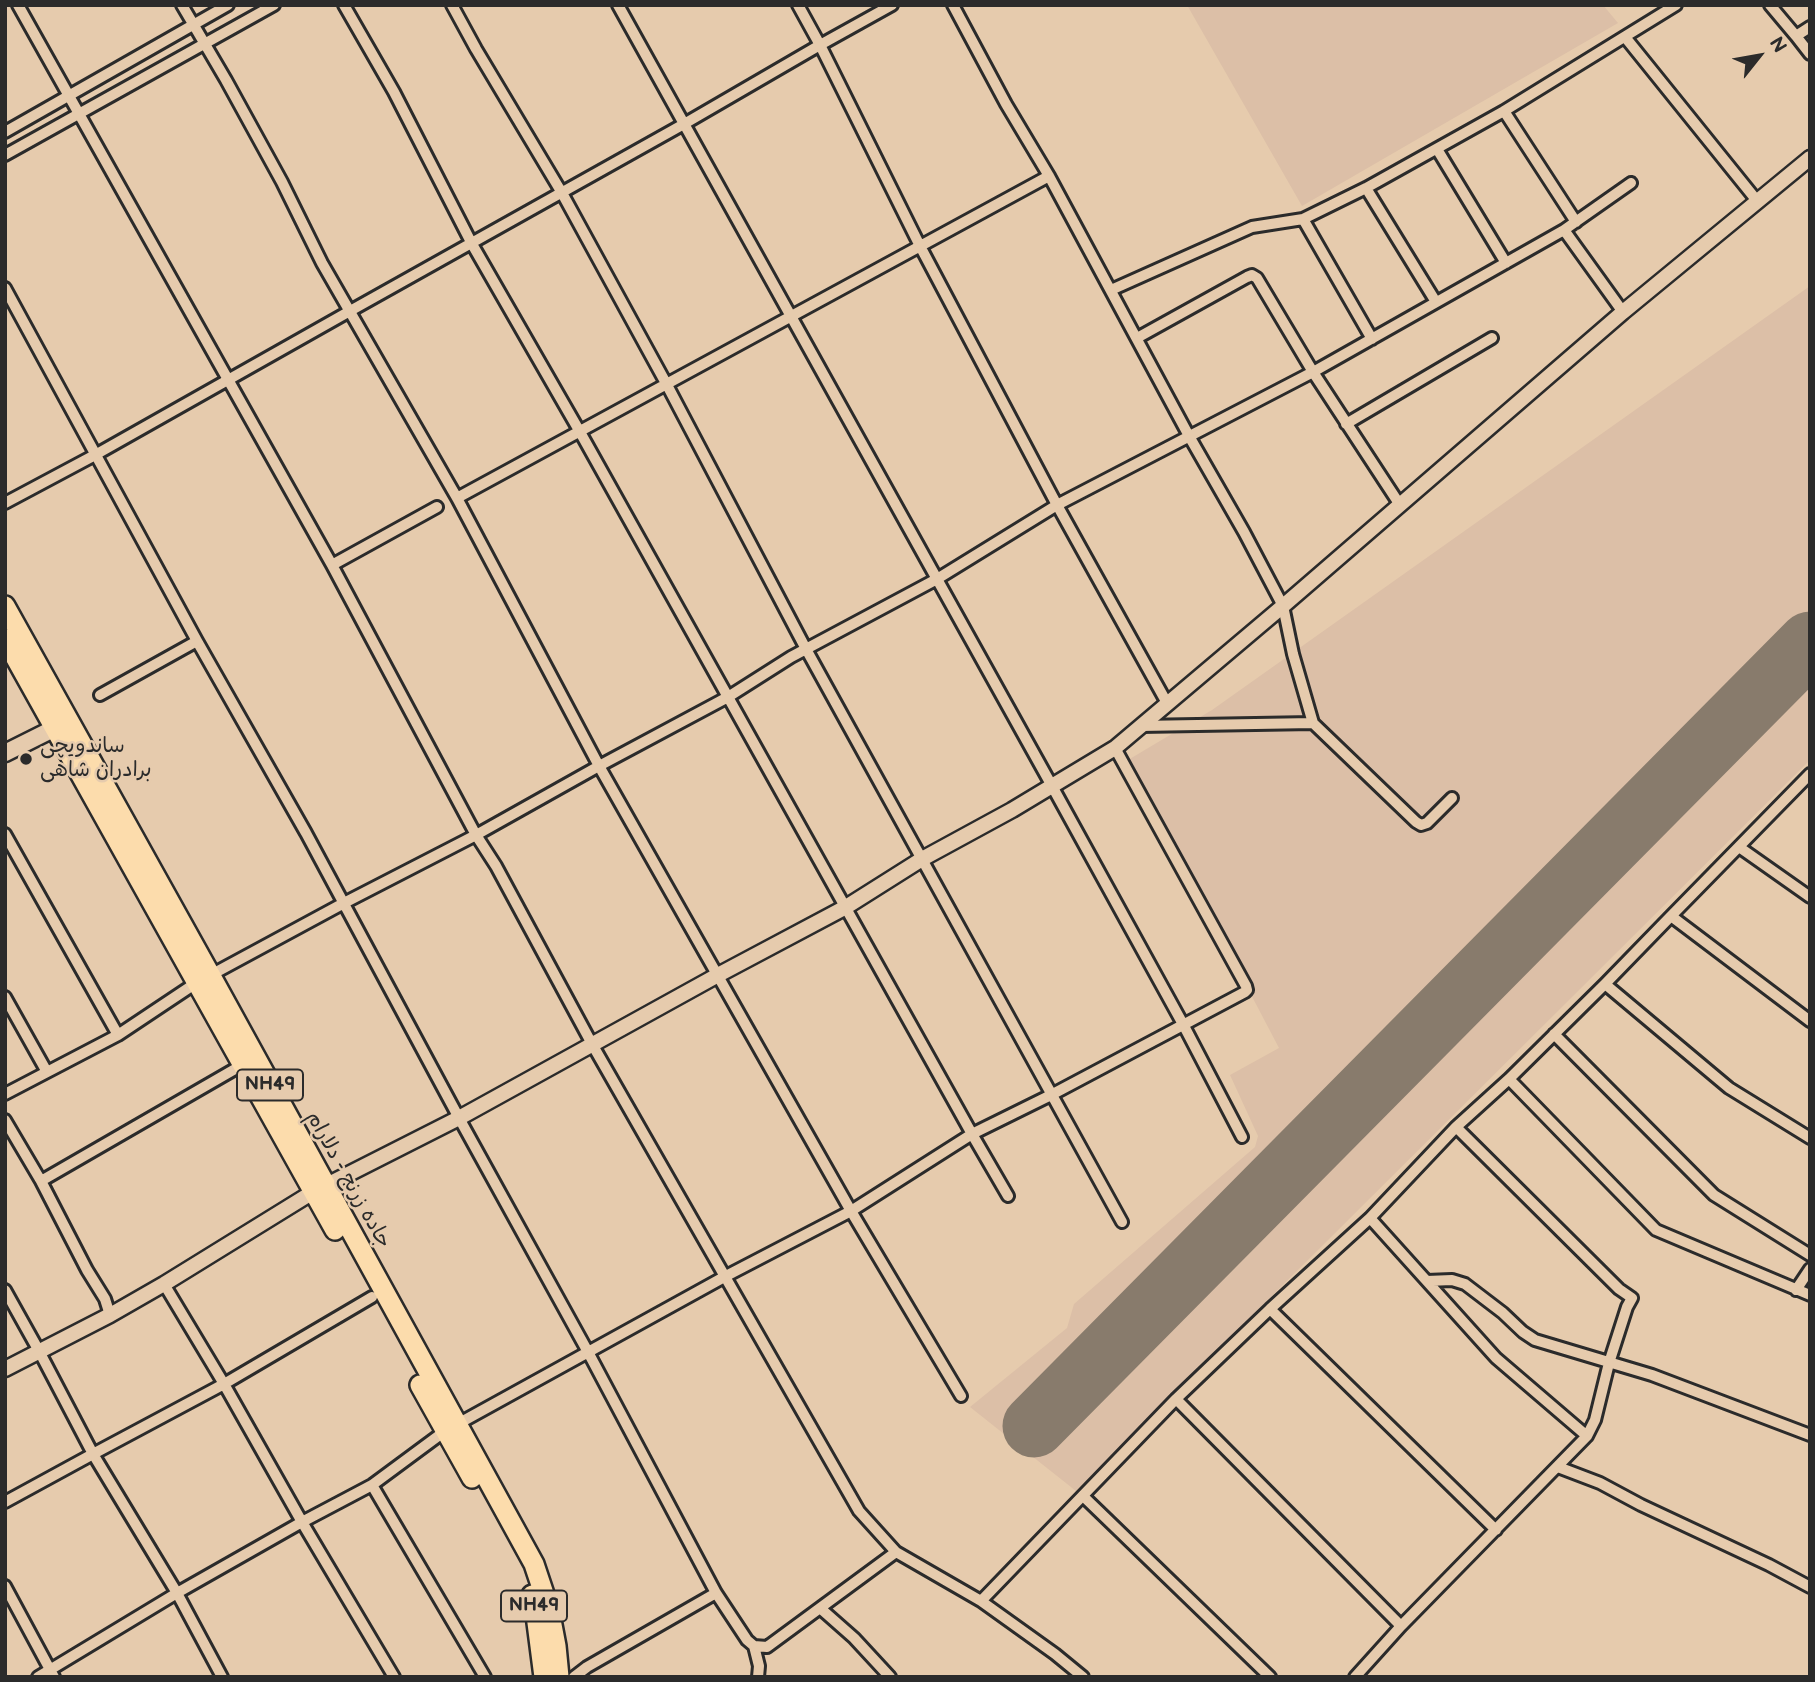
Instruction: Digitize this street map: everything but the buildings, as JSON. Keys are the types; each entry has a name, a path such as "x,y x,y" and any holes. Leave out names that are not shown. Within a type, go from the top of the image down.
{"highway":[{"name":"جاده زرنج - دلارام","path":"5,606 59,720 319,1189 372,1297 534,1564 549,1609 559,1677"},
{"name":"جاده زرنج - دلارام","path":"5,639 59,720"},
{"name":"جاده زرنج - دلارام","path":"203,979 242,1065 420,1359 526,1573 537,1615 544,1677"}],"main road":[{"path":"5,742 59,720"},
{"path":"5,753 59,720"}],"street":[{"path":"18,5 332,565 476,835 496,866 592,1044 859,1511 896,1552 981,1601 1083,1677"},
{"path":"182,5 282,182 322,263 457,498 599,766 851,1211 961,1396"},
{"path":"5,132 228,5"},
{"path":"5,155 274,5"},
{"path":"344,5 394,92 472,244 1009,1196"},
{"path":"452,5 475,49 562,193 806,649 1122,1222"},
{"path":"618,5 1052,786 1242,1137"},
{"path":"798,5 920,246 1057,505 1167,703"},
{"path":"5,503 472,244 892,5"},
{"path":"953,5 1283,606 1293,654 1313,723 1421,825 1427,823 1452,798"},
{"path":"1111,290 1252,227 1303,219 1366,188 1504,111 1676,5"},
{"path":"1770,5 1810,54"},
{"path":"1796,36 1810,27"},
{"path":"1625,37 1758,202"},
{"path":"1504,111 1576,222"},
{"path":"1437,149 1506,263"},
{"path":"5,1369 110,1315 319,1189 460,1118 846,907 922,859 1115,748 1623,312 1810,158"},
{"path":"457,498 1049,176"},
{"path":"5,1094 118,1035 203,979 729,698 791,657 937,579 1057,505 1372,339 1564,230 1630,183"},
{"path":"1366,188 1436,302"},
{"path":"1303,219 1372,339"},
{"path":"1564,230 1623,312"},
{"path":"1137,338 1252,275 1257,278 1313,372 1400,505"},
{"path":"5,288 197,641 306,833 716,1593 747,1640 754,1646 759,1666 758,1677"},
{"path":"1346,424 1492,338"},
{"path":"332,565 437,507"},
{"path":"100,695 197,641"},
{"path":"1140,726 1313,723"},
{"path":"38,1677 52,1673 177,1593 373,1485 452,1428 726,1276 851,1211 972,1134 1184,1026 1247,990 1115,748"},
{"path":"981,1601 1176,1399 1370,1218 1456,1127 1605,985 1810,774"},
{"path":"5,834 118,1035"},
{"path":"1739,846 1810,897"},
{"path":"1671,916 1810,1021"},
{"path":"1605,985 1729,1088 1810,1139"},
{"path":"5,997 47,1072"},
{"path":"1554,1034 1714,1195 1810,1255"},
{"path":"41,1181 242,1065"},
{"path":"1509,1079 1656,1230 1810,1295"},
{"path":"5,1121 105,1299 110,1315"},
{"path":"1355,1677 1401,1626 1587,1436 1595,1420 1609,1363 1632,1298 1619,1289 1456,1127"},
{"path":"1370,1218 1496,1357 1587,1436"},
{"path":"1796,1290 1810,1269"},
{"path":"1427,1281 1452,1280 1465,1284 1535,1340 1651,1375 1810,1435"},
{"path":"164,1284 394,1677"},
{"path":"5,1290 93,1454 177,1593 222,1677"},
{"path":"5,1502 224,1384 372,1297"},
{"path":"1270,1309 1496,1530"},
{"path":"1176,1399 1401,1626"},
{"path":"1558,1467 1600,1483 1810,1587"},
{"path":"373,1485 485,1677"},
{"path":"1083,1496 1270,1677"},
{"path":"754,1646 767,1647 896,1552"},
{"path":"5,1586 52,1673"},
{"path":"574,1677 590,1672 716,1593"},
{"path":"820,1608 854,1638 890,1677"}],"shaded area":[{"path":"1187,5 1603,5 1618,23 1302,206"},
{"path":"1810,286 1810,760 1076,1491 970,1407 1067,1328 1074,1304 1255,1147 1258,1136 1230,1075 1279,1048 1128,760 1212,710"}],"runway":[{"path":"1034,1426 1810,643"}],"place":[{"name":"ساندویچی برادران شاهی","path":"26,759"}]}
